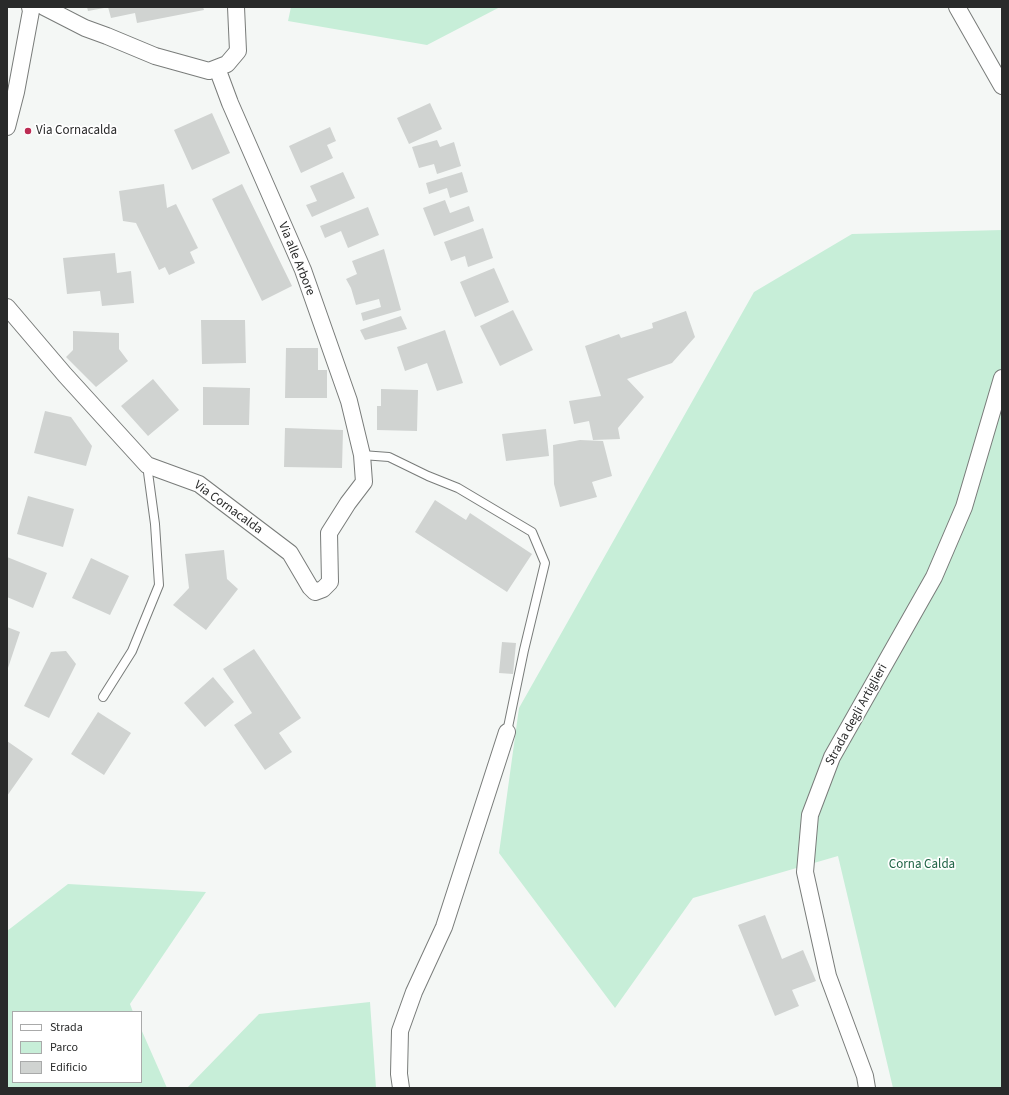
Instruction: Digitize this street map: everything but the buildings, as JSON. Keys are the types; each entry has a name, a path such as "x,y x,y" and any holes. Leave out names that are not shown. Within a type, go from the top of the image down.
{"street":[{"path":"7,127 16,92 31,11 30,7"},
{"path":"44,7 85,28 155,56 209,71 227,64 238,51 236,7"},
{"path":"957,7 1002,86"},
{"name":"Via alle Arbore","path":"217,68 236,118 303,270 349,402 362,455"},
{"name":"Via Cornacalda","path":"7,307 70,381 147,465 199,484 290,553 310,587 315,592 323,589 330,582 329,533 348,503 364,482 362,455"},
{"name":"Strada degli Artiglieri","path":"867,1088 865,1076 828,976 805,872 810,815 832,756 934,577 964,507 1002,378"},
{"path":"401,1088 399,1074 400,1031 414,992 444,928 507,732"}],"lane":[{"path":"362,455 389,457 428,476 458,488 532,532 545,563 524,650 507,732"},
{"path":"103,697 132,651 159,584 155,524 147,465"}],"green space":[{"path":"291,7 500,7 427,45 288,21"},
{"name":"Corna Calda","path":"1002,230 1002,1088 893,1088 838,856 693,898 615,1008 499,853 519,708 754,292 852,234"},
{"path":"68,884 206,892 130,1004 133,1011 12,1011 12,1083 142,1083 142,1031 167,1088 7,1088 7,931"},
{"path":"370,1002 376,1088 187,1088 259,1014"}],"place":[{"name":"Via Cornacalda","path":"28,131"}]}
